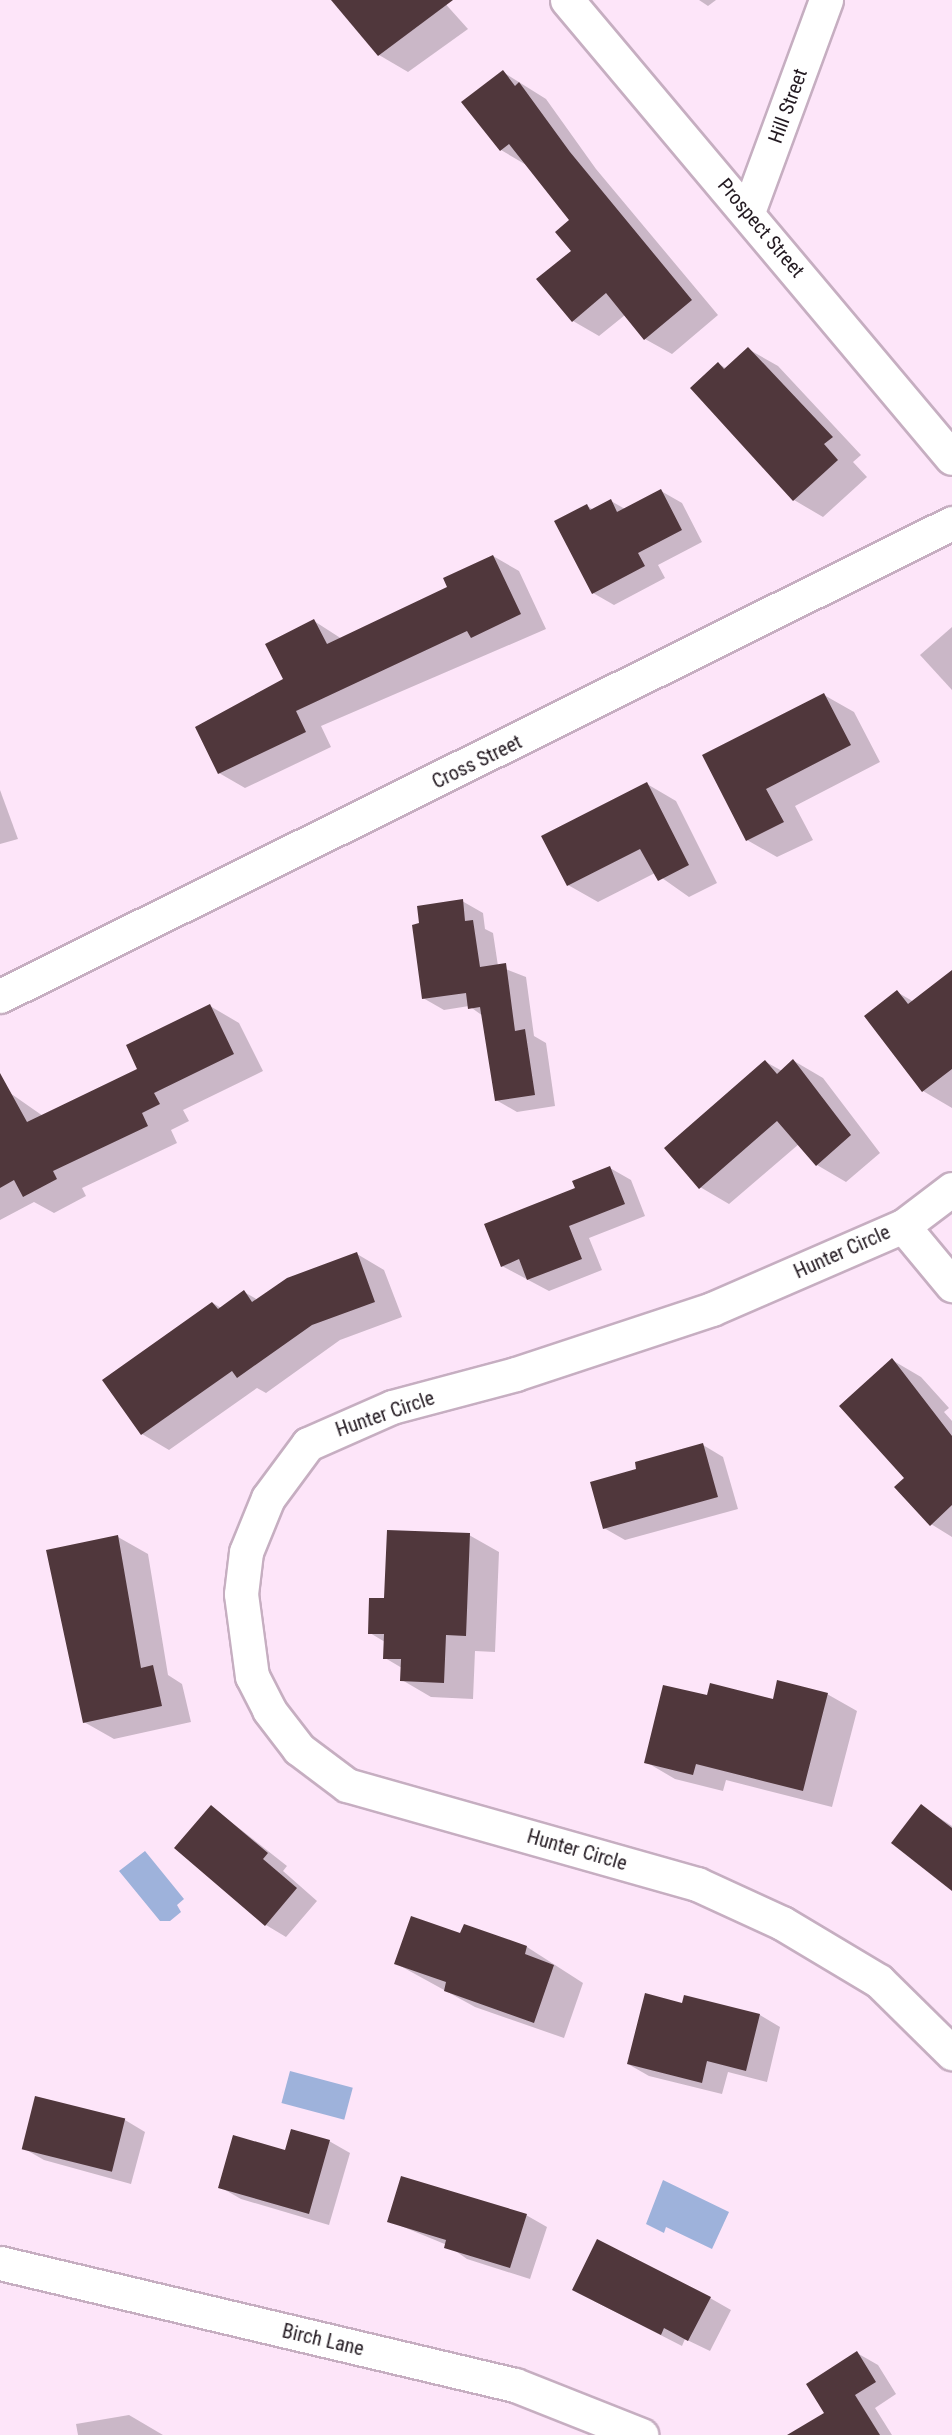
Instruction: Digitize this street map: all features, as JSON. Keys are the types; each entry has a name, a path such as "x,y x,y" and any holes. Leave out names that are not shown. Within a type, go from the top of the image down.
{"street":[{"name":"Prospect Street","path":"567,0 748,212 952,458"},
{"name":"Hill Street","path":"748,212 826,0"},
{"name":"Cross Street","path":"0,996 952,524"},
{"name":"Hunter Circle","path":"952,1189 903,1226 712,1309 516,1374 392,1407 308,1444 268,1498 246,1552 241,1594 252,1676 269,1710 299,1749 347,1785 697,1884 782,1923 879,1980 952,2053"},
{"path":"903,1226 952,1285"},
{"name":"Birch Lane","path":"0,2263 515,2385 641,2435"}],"water":[{"path":"145,1851 184,1899 177,1905 181,1912 170,1921 160,1921 119,1871"},
{"path":"290,2071 353,2088 344,2120 281,2103"},
{"path":"663,2180 729,2212 712,2249 666,2227 664,2233 646,2224"}],"building":[{"path":"331,0 453,0 378,56"},
{"path":"503,70 515,86 519,82 570,152 692,300 644,340 606,293 572,322 536,279 571,251 555,232 569,220 509,144 500,151 461,102"},
{"path":"748,347 833,437 824,444 838,460 793,501 690,388 718,362 724,369"},
{"path":"661,489 682,530 638,553 645,566 592,594 554,521 587,504 590,510 611,499 617,512"},
{"path":"493,555 521,614 471,638 467,631 296,711 306,732 218,774 195,727 283,679 265,644 314,619 327,644 447,587 443,578"},
{"path":"824,693 851,745 766,789 784,822 746,841 702,755"},
{"path":"647,782 689,865 658,881 640,849 567,886 541,836"},
{"path":"463,899 465,921 473,920 480,967 506,963 515,1031 525,1029 535,1095 495,1101 480,1007 468,1009 466,993 422,999 412,925 419,923 417,906"},
{"path":"952,970 952,1069 922,1092 864,1016 897,990 908,1004"},
{"path":"210,1004 234,1054 154,1093 160,1104 142,1113 148,1126 53,1171 57,1179 23,1197 14,1180 0,1188 0,1073 27,1122 137,1069 126,1045"},
{"path":"793,1059 851,1135 816,1166 777,1121 699,1189 664,1148 765,1060 777,1074"},
{"path":"610,1166 625,1204 569,1226 582,1259 527,1280 519,1259 501,1267 484,1224 575,1188 572,1181"},
{"path":"357,1252 375,1302 312,1325 237,1378 232,1371 141,1435 102,1380 212,1302 218,1309 244,1290 252,1302 287,1278"},
{"path":"892,1358 952,1436 952,1505 930,1526 894,1487 904,1478 839,1406"},
{"path":"703,1443 718,1497 603,1529 590,1482 636,1469 635,1462"},
{"path":"387,1530 470,1533 466,1636 446,1635 444,1683 400,1681 401,1659 383,1659 384,1634 368,1634 369,1598 384,1598"},
{"path":"118,1535 141,1668 153,1665 162,1706 83,1723 46,1550"},
{"path":"777,1680 828,1693 803,1791 696,1764 693,1775 644,1763 663,1685 707,1695 710,1683 773,1699"},
{"path":"921,1804 952,1828 952,1891 891,1843"},
{"path":"211,1805 268,1853 263,1859 297,1888 265,1926 174,1848"},
{"path":"411,1916 460,1933 464,1924 527,1946 525,1954 554,1965 534,2023 444,1991 446,1982 394,1964"},
{"path":"645,1993 682,2003 684,1995 760,2014 746,2071 707,2061 702,2083 627,2064"},
{"path":"35,2096 125,2118 112,2172 22,2149"},
{"path":"291,2129 330,2140 309,2214 218,2188 233,2135 285,2150"},
{"path":"401,2176 527,2214 510,2268 444,2248 446,2240 387,2222"},
{"path":"597,2239 711,2297 688,2341 664,2328 661,2335 572,2290"},
{"path":"857,2351 876,2382 855,2395 880,2435 787,2435 824,2413 806,2384"}]}
